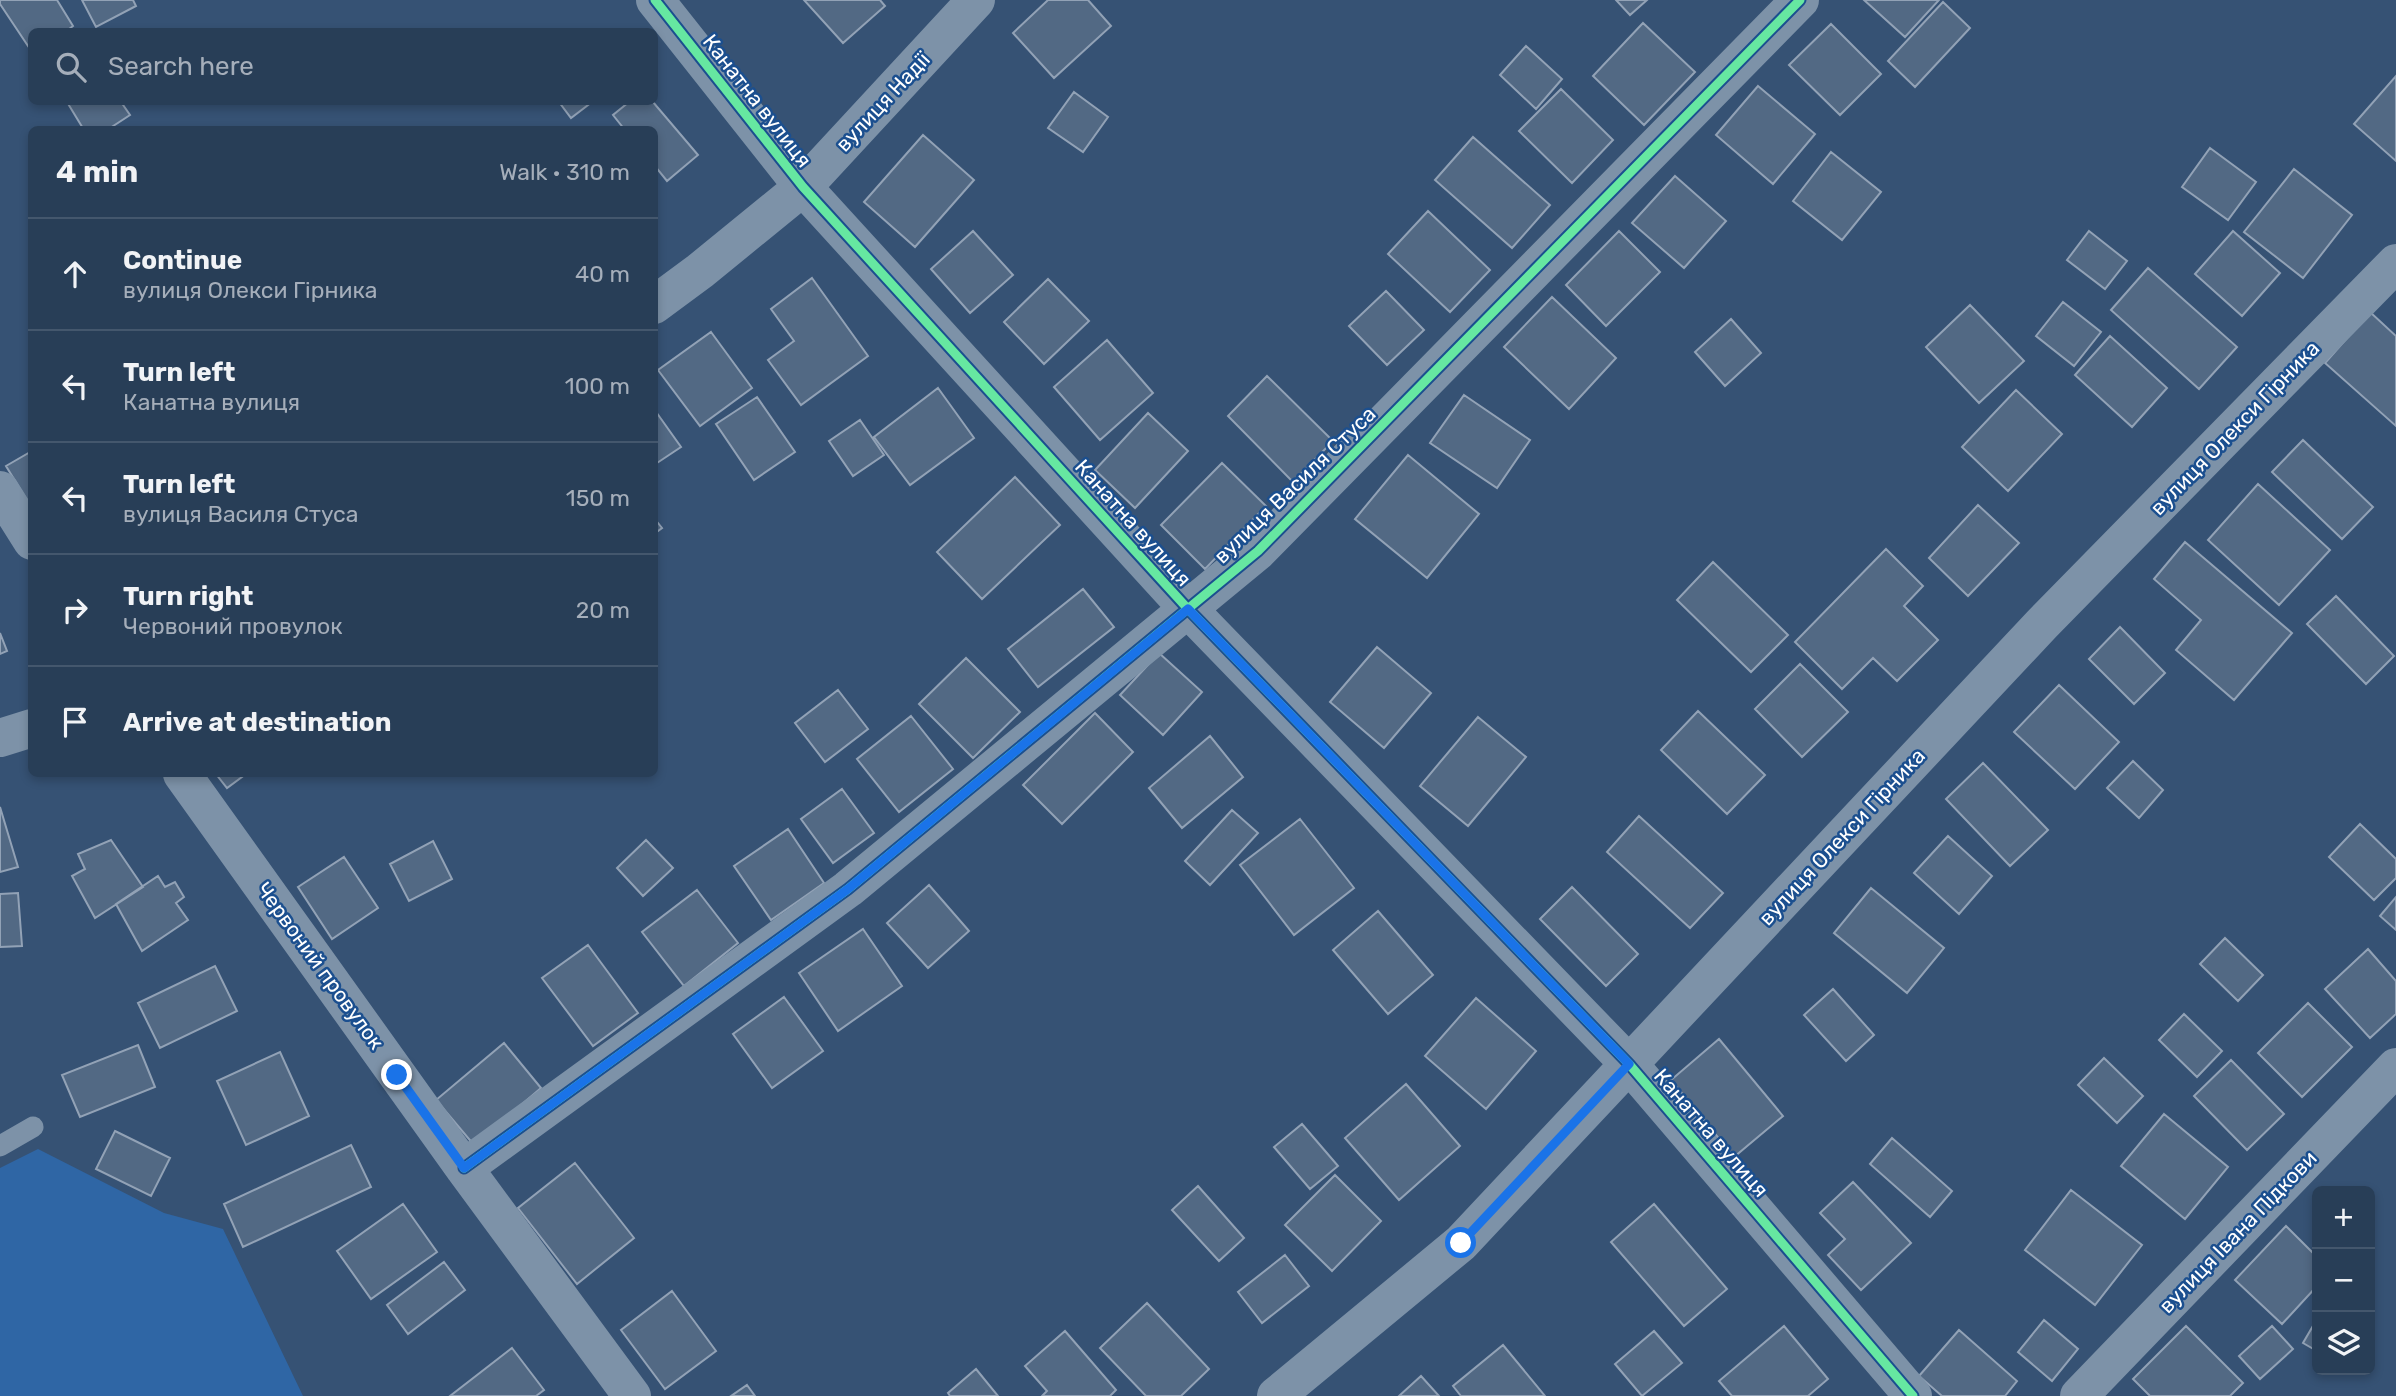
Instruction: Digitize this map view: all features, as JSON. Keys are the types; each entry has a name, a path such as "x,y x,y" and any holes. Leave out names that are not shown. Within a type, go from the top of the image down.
{"street":[{"name":"Канатна вулиця","path":"655,0 803,187 1188,609 1629,1064 1913,1396"},
{"name":"вулиця Надії","path":"658,302 803,187 976,0"},
{"name":"вулиця Василя Стуса","path":"464,1168 848,889 1258,551 1800,0"},
{"name":"вулиця Олекси Гірника","path":"1276,1396 1461,1243 2042,624 2396,263"},
{"path":"0,490 28,535"},
{"path":"0,738 28,729"},
{"name":"Червоний провулок","path":"184,777 464,1168 632,1396"},
{"name":"вулиця Івана Підкови","path":"2080,1396 2396,1067"}],"lane":[{"path":"0,1146 33,1127"}],"shaded area":[{"path":"38,1149 164,1213 223,1229 303,1396 0,1396 0,1168"}],"building":[{"path":"0,0 57,0 73,26 28,28 28,46"},
{"path":"82,0 133,0 136,6 96,27"},
{"path":"804,0 880,0 885,6 843,43"},
{"path":"1048,0 1088,0 1111,26 1054,78 1013,33"},
{"path":"1616,0 1647,0 1630,15"},
{"path":"1864,0 1939,0 1905,37"},
{"path":"1943,2 1970,28 1915,87 1888,61"},
{"path":"1643,23 1695,72 1644,125 1593,76"},
{"path":"1831,24 1881,74 1840,115 1789,65"},
{"path":"1526,46 1562,79 1536,109 1500,75"},
{"path":"2396,76 2396,161 2354,124"},
{"path":"1758,86 1815,134 1773,184 1716,135"},
{"path":"1561,89 1613,140 1572,183 1519,131"},
{"path":"1074,92 1108,117 1083,152 1048,128"},
{"path":"69,105 123,105 130,115 113,126 82,126"},
{"path":"561,105 588,105 571,118"},
{"path":"625,105 656,105 698,155 667,181 658,170 658,126 622,126 613,115"},
{"path":"923,135 974,180 915,247 864,202"},
{"path":"1473,137 1550,205 1512,248 1435,180"},
{"path":"2210,148 2256,182 2228,220 2182,187"},
{"path":"1831,152 1881,192 1842,240 1793,201"},
{"path":"2294,169 2352,215 2303,278 2244,232"},
{"path":"1675,176 1726,221 1684,268 1632,223"},
{"path":"1428,211 1490,270 1450,312 1388,254"},
{"path":"973,231 1013,275 970,313 931,269"},
{"path":"1619,231 1660,272 1606,326 1566,285"},
{"path":"2089,231 2127,261 2105,289 2067,260"},
{"path":"2233,231 2280,273 2242,316 2195,274"},
{"path":"2148,268 2237,347 2199,389 2111,310"},
{"path":"812,278 868,356 801,405 768,360 794,341 771,309"},
{"path":"1048,279 1089,321 1044,364 1004,322"},
{"path":"1386,291 1424,330 1387,365 1349,326"},
{"path":"1552,297 1616,358 1569,409 1504,347"},
{"path":"2063,302 2101,332 2074,366 2036,336"},
{"path":"1970,305 2024,361 1979,403 1926,347"},
{"path":"2370,312 2396,336 2396,426 2325,363"},
{"path":"1731,319 1761,353 1725,386 1695,352"},
{"path":"711,332 752,388 700,426 658,370"},
{"path":"2110,336 2167,388 2132,427 2075,375"},
{"path":"1107,340 1153,393 1100,440 1054,387"},
{"path":"1267,376 1333,441 1293,482 1228,416"},
{"path":"938,388 974,438 910,485 874,437"},
{"path":"2016,390 2062,434 2008,491 1962,447"},
{"path":"1464,395 1530,440 1497,488 1430,443"},
{"path":"757,397 795,452 754,480 716,424"},
{"path":"1148,413 1188,451 1135,508 1095,470"},
{"path":"658,415 681,447 658,462"},
{"path":"860,420 884,455 853,476 829,441"},
{"path":"2303,440 2373,507 2342,539 2272,472"},
{"path":"28,453 28,502 6,466"},
{"path":"1408,455 1479,514 1427,578 1355,519"},
{"path":"1222,463 1266,506 1205,569 1161,525"},
{"path":"1015,477 1060,525 982,599 937,552"},
{"path":"2258,484 2330,550 2279,605 2208,540"},
{"path":"1978,505 2019,543 1968,596 1929,558"},
{"path":"2185,542 2292,633 2234,700 2176,650 2201,620 2154,579"},
{"path":"1886,549 1923,586 1904,606 1938,640 1897,681 1873,658 1842,689 1795,642"},
{"path":"1713,562 1788,635 1751,672 1677,600"},
{"path":"1083,589 1114,627 1038,687 1008,649"},
{"path":"2336,596 2394,656 2366,684 2307,624"},
{"path":"2120,627 2165,673 2134,704 2089,659"},
{"path":"0,633 7,651 0,654"},
{"path":"1377,647 1431,693 1384,748 1330,702"},
{"path":"1159,653 1202,692 1163,735 1120,695"},
{"path":"966,658 1020,712 973,758 919,704"},
{"path":"1800,664 1848,712 1802,757 1755,709"},
{"path":"2059,685 2119,742 2075,789 2014,732"},
{"path":"838,690 868,729 825,762 795,723"},
{"path":"1698,711 1765,775 1727,814 1661,750"},
{"path":"1095,713 1133,752 1062,824 1023,785"},
{"path":"911,716 953,769 899,812 857,759"},
{"path":"1478,717 1526,757 1468,826 1420,786"},
{"path":"1210,736 1243,777 1182,828 1149,788"},
{"path":"2133,761 2163,790 2139,818 2107,788"},
{"path":"1983,763 2048,830 2010,866 1946,799"},
{"path":"218,777 242,777 227,788"},
{"path":"842,789 874,833 833,863 801,819"},
{"path":"0,807 18,867 0,872"},
{"path":"1232,810 1258,833 1210,885 1185,861"},
{"path":"1639,816 1723,893 1690,928 1607,852"},
{"path":"1300,819 1354,888 1294,935 1240,865"},
{"path":"2360,824 2396,859 2396,878 2374,900 2329,857"},
{"path":"788,829 824,883 771,920 734,866"},
{"path":"1948,836 1992,876 1959,914 1914,873"},
{"path":"111,840 143,887 95,918 72,876 85,869 78,854"},
{"path":"646,840 673,868 643,896 617,868"},
{"path":"433,841 452,879 409,901 390,864"},
{"path":"344,857 378,908 332,939 298,887"},
{"path":"158,876 165,887 175,882 184,897 176,903 188,920 142,951 116,904"},
{"path":"929,885 969,931 928,968 887,923"},
{"path":"1572,887 1638,954 1606,986 1540,919"},
{"path":"1871,888 1944,948 1907,993 1834,933"},
{"path":"697,890 738,943 684,986 642,932"},
{"path":"18,893 22,946 0,947 0,894"},
{"path":"2396,897 2396,930 2380,916"},
{"path":"1378,911 1433,975 1388,1014 1333,950"},
{"path":"863,929 902,986 838,1031 799,973"},
{"path":"2225,938 2263,975 2238,1001 2200,964"},
{"path":"588,945 638,1013 593,1046 542,978"},
{"path":"2368,949 2396,981 2396,1014 2370,1038 2325,989"},
{"path":"215,966 237,1011 160,1048 138,1003"},
{"path":"1833,989 1874,1035 1846,1061 1804,1015"},
{"path":"784,997 823,1051 772,1088 733,1034"},
{"path":"1476,998 1536,1051 1486,1109 1425,1056"},
{"path":"2308,1003 2352,1047 2302,1097 2258,1053"},
{"path":"2184,1014 2222,1051 2197,1077 2159,1040"},
{"path":"1719,1039 1783,1116 1734,1157 1671,1080"},
{"path":"504,1043 541,1088 474,1145 436,1100"},
{"path":"138,1045 155,1087 80,1117 62,1075"},
{"path":"280,1052 309,1116 246,1145 217,1081"},
{"path":"2104,1058 2143,1096 2117,1123 2078,1085"},
{"path":"2231,1060 2284,1114 2247,1150 2194,1096"},
{"path":"1406,1084 1460,1146 1399,1200 1345,1138"},
{"path":"2164,1114 2228,1167 2185,1219 2121,1166"},
{"path":"1302,1124 1338,1166 1310,1189 1274,1147"},
{"path":"115,1131 170,1158 151,1196 96,1169"},
{"path":"1892,1138 1952,1191 1930,1217 1870,1164"},
{"path":"351,1145 371,1187 243,1247 224,1204"},
{"path":"575,1163 634,1238 577,1284 518,1208"},
{"path":"1335,1175 1381,1221 1332,1271 1285,1225"},
{"path":"1853,1182 1911,1243 1861,1290 1828,1255 1845,1239 1820,1213"},
{"path":"1198,1186 1244,1238 1219,1261 1172,1210"},
{"path":"2071,1190 2142,1245 2095,1305 2025,1250"},
{"path":"403,1204 437,1252 371,1299 337,1251"},
{"path":"1654,1204 1727,1289 1684,1326 1611,1242"},
{"path":"2286,1226 2312,1252 2312,1291 2282,1324 2235,1280"},
{"path":"1285,1255 1309,1286 1262,1323 1238,1292"},
{"path":"444,1262 465,1290 408,1334 387,1305"},
{"path":"672,1291 716,1351 665,1389 621,1330"},
{"path":"1147,1303 1209,1369 1181,1396 1146,1396 1100,1348"},
{"path":"2044,1320 2078,1349 2052,1381 2018,1352"},
{"path":"1784,1326 1828,1379 1808,1396 1732,1396 1719,1381"},
{"path":"2186,1326 2243,1383 2230,1396 2150,1396 2133,1379"},
{"path":"2272,1326 2293,1349 2260,1379 2239,1356"},
{"path":"2312,1328 2312,1348 2303,1343"},
{"path":"1959,1330 2017,1381 2005,1396 1942,1396 1919,1376"},
{"path":"1065,1331 1116,1390 1110,1396 1042,1396 1047,1391 1025,1366"},
{"path":"1654,1331 1682,1363 1642,1396 1615,1364"},
{"path":"1503,1345 1545,1396 1461,1396 1453,1386"},
{"path":"512,1348 544,1390 536,1396 450,1396"},
{"path":"976,1369 998,1396 950,1396 948,1393"},
{"path":"1421,1376 1439,1396 1399,1396"},
{"path":"747,1385 755,1396 731,1396"}],"cycle path":[{"path":"655,0 803,187 1188,609 1629,1064 1913,1396"},
{"path":"464,1168 848,889 1258,551 1800,0"}],"route":[{"path":"397,1075 464,1168 848,889 1188,609 1629,1064 1461,1243"}]}
